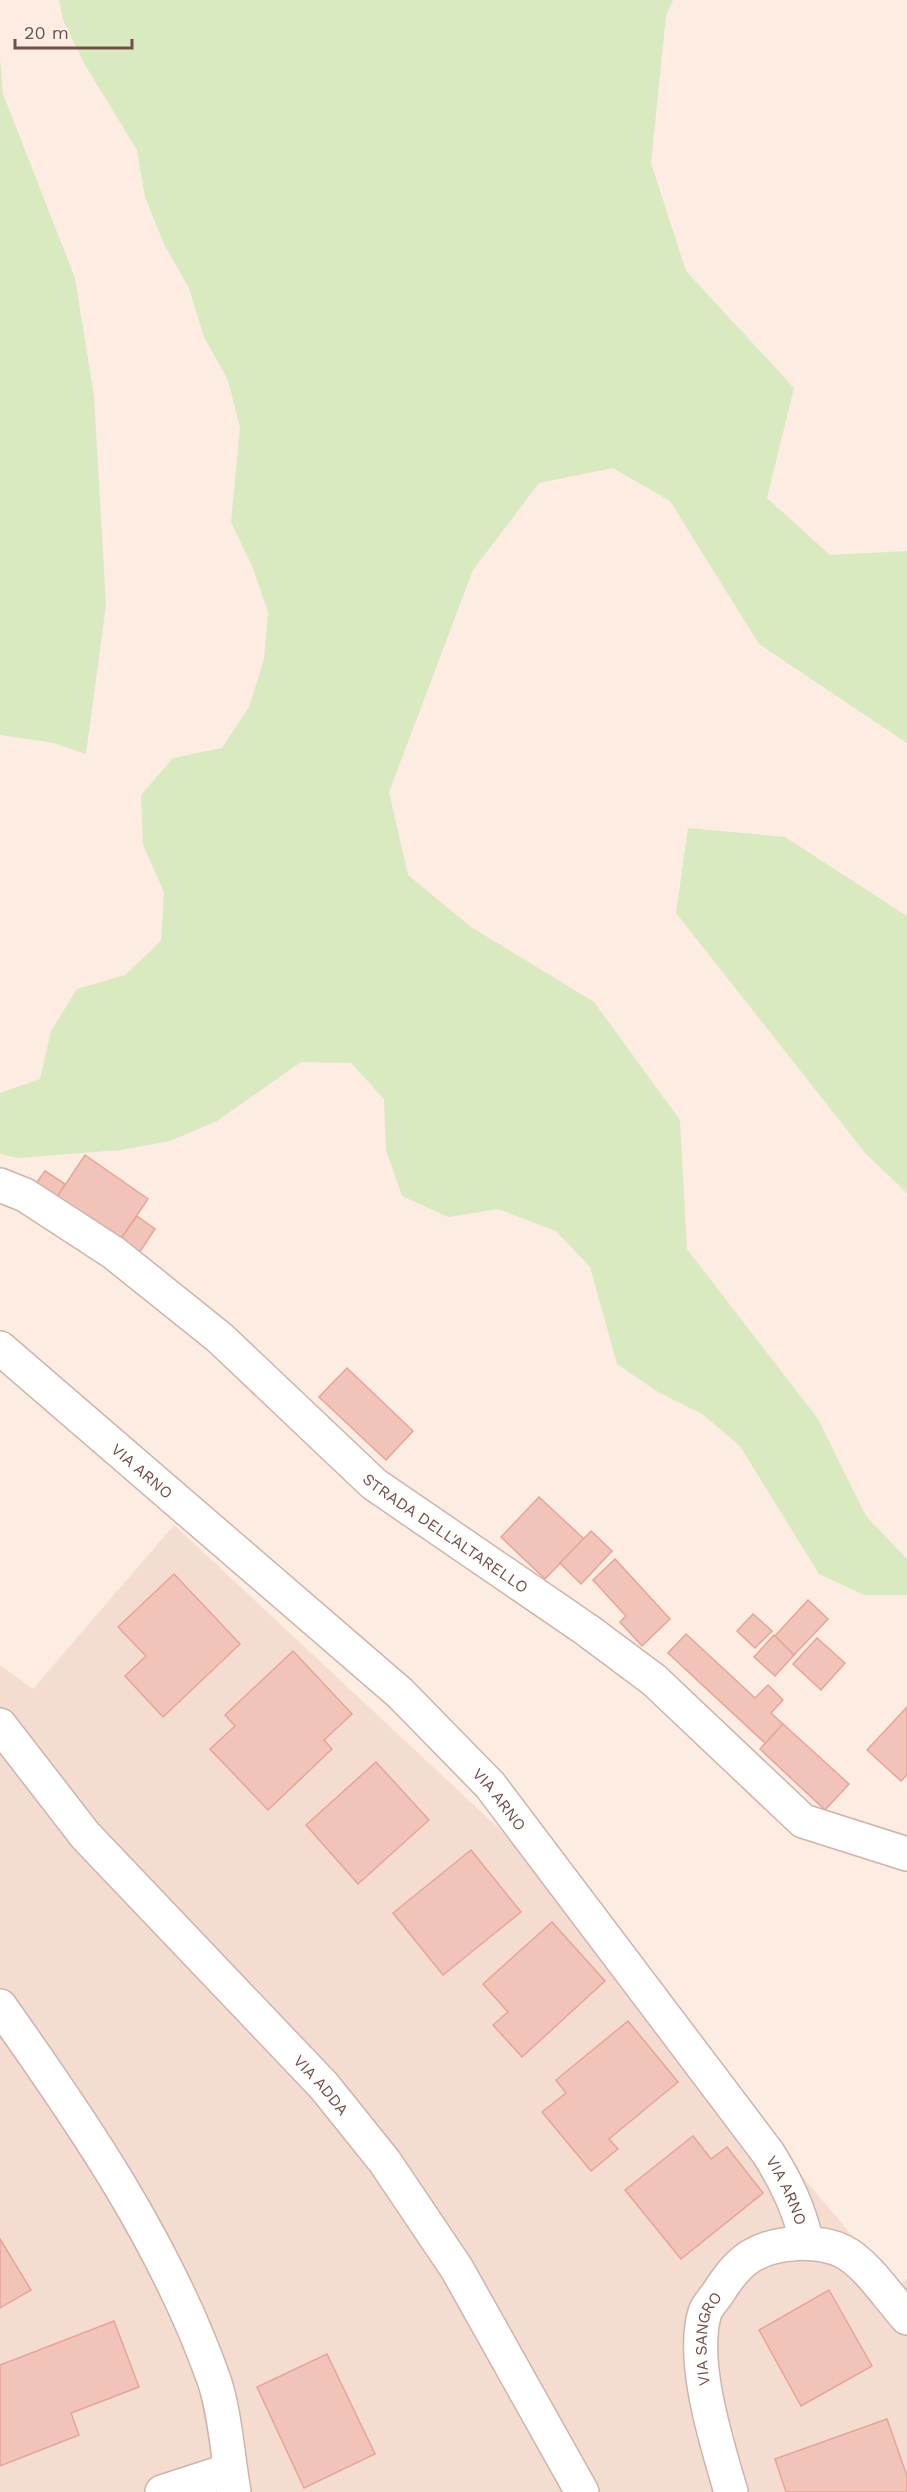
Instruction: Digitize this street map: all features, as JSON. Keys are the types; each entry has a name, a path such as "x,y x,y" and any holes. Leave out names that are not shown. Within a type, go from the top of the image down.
{"street":[{"name":"STRADA DELL'ALTARELLO","path":"0,1185 25,1195 114,1253 220,1338 374,1484 587,1630 654,1680 803,1821 907,1854"},
{"name":"VIA ARNO","path":"0,1348 400,1693 490,1785 768,2153 789,2185 800,2212 807,2243 826,2244 846,2253 907,2318"},
{"name":"VIA ADDA","path":"0,1725 85,1835 324,2086 385,2162 457,2270 582,2492"},
{"path":"0,2006 73,2108 176,2284 215,2383 232,2481 162,2492"},
{"name":"VIA SANGRO","path":"731,2492 708,2410 701,2349 705,2312 725,2281 750,2257 765,2250 807,2243"}],"shaded area":[{"path":"174,1525 554,1880 896,2288 907,2279 907,2492 0,2492 0,1665 33,1689"}],"green space":[{"path":"59,0 673,0 666,16 651,163 686,271 794,388 767,498 830,555 907,551 907,743 759,644 670,501 613,468 539,483 473,570 389,792 408,875 471,927 594,1002 680,1120 687,1249 818,1419 866,1516 907,1559 907,1595 864,1595 819,1574 740,1446 702,1414 658,1392 617,1364 590,1267 556,1231 498,1209 448,1217 402,1196 386,1150 384,1099 351,1063 301,1062 217,1121 170,1141 121,1150 18,1158 0,1154 0,1093 40,1079 51,1031 77,989 125,975 161,941 164,892 143,845 141,795 173,758 222,748 249,707 264,659 268,612 252,566 231,522 240,428 228,380 204,337 189,288 164,244 145,197 137,150 85,65 63,20"},
{"path":"0,58 3,94 75,278 94,396 106,605 86,754 54,743 0,735"},
{"path":"688,828 785,837 907,916 907,1193 866,1154 676,913"}],"building":[{"path":"85,1155 148,1199 120,1240 57,1197"},
{"path":"45,1171 65,1184 57,1197 32,1189"},
{"path":"137,1216 155,1229 139,1253 120,1240"},
{"path":"347,1368 413,1431 386,1460 319,1397"},
{"path":"539,1497 584,1539 545,1579 501,1537"},
{"path":"591,1531 612,1551 581,1584 560,1563"},
{"path":"615,1559 670,1619 642,1646 620,1622 626,1616 593,1580"},
{"path":"174,1574 240,1644 163,1717 125,1676 146,1656 118,1627"},
{"path":"808,1600 828,1619 794,1655 775,1636"},
{"path":"753,1614 772,1631 755,1648 737,1631"},
{"path":"686,1634 755,1698 768,1685 783,1700 771,1713 783,1724 766,1744 668,1653"},
{"path":"774,1635 794,1655 775,1676 754,1657"},
{"path":"817,1638 845,1663 821,1690 793,1664"},
{"path":"293,1651 352,1714 324,1740 332,1749 268,1810 210,1749 235,1726 225,1715"},
{"path":"907,1707 907,1775 901,1781 867,1750"},
{"path":"783,1724 849,1784 825,1810 760,1749"},
{"path":"376,1762 429,1820 358,1884 306,1825"},
{"path":"471,1850 521,1912 443,1975 393,1913"},
{"path":"552,1922 605,1981 522,2057 493,2025 508,2012 483,1984"},
{"path":"628,2021 678,2082 609,2139 618,2149 591,2171 542,2112 566,2093 556,2080"},
{"path":"693,2136 711,2159 727,2147 763,2193 681,2259 625,2190"},
{"path":"0,2239 31,2290 0,2308"},
{"path":"829,2290 872,2366 801,2406 759,2330"},
{"path":"114,2321 139,2387 71,2413 79,2435 0,2466 0,2365"},
{"path":"327,2354 375,2454 304,2488 257,2387"},
{"path":"887,2419 907,2476 907,2492 786,2492 775,2459"}]}
